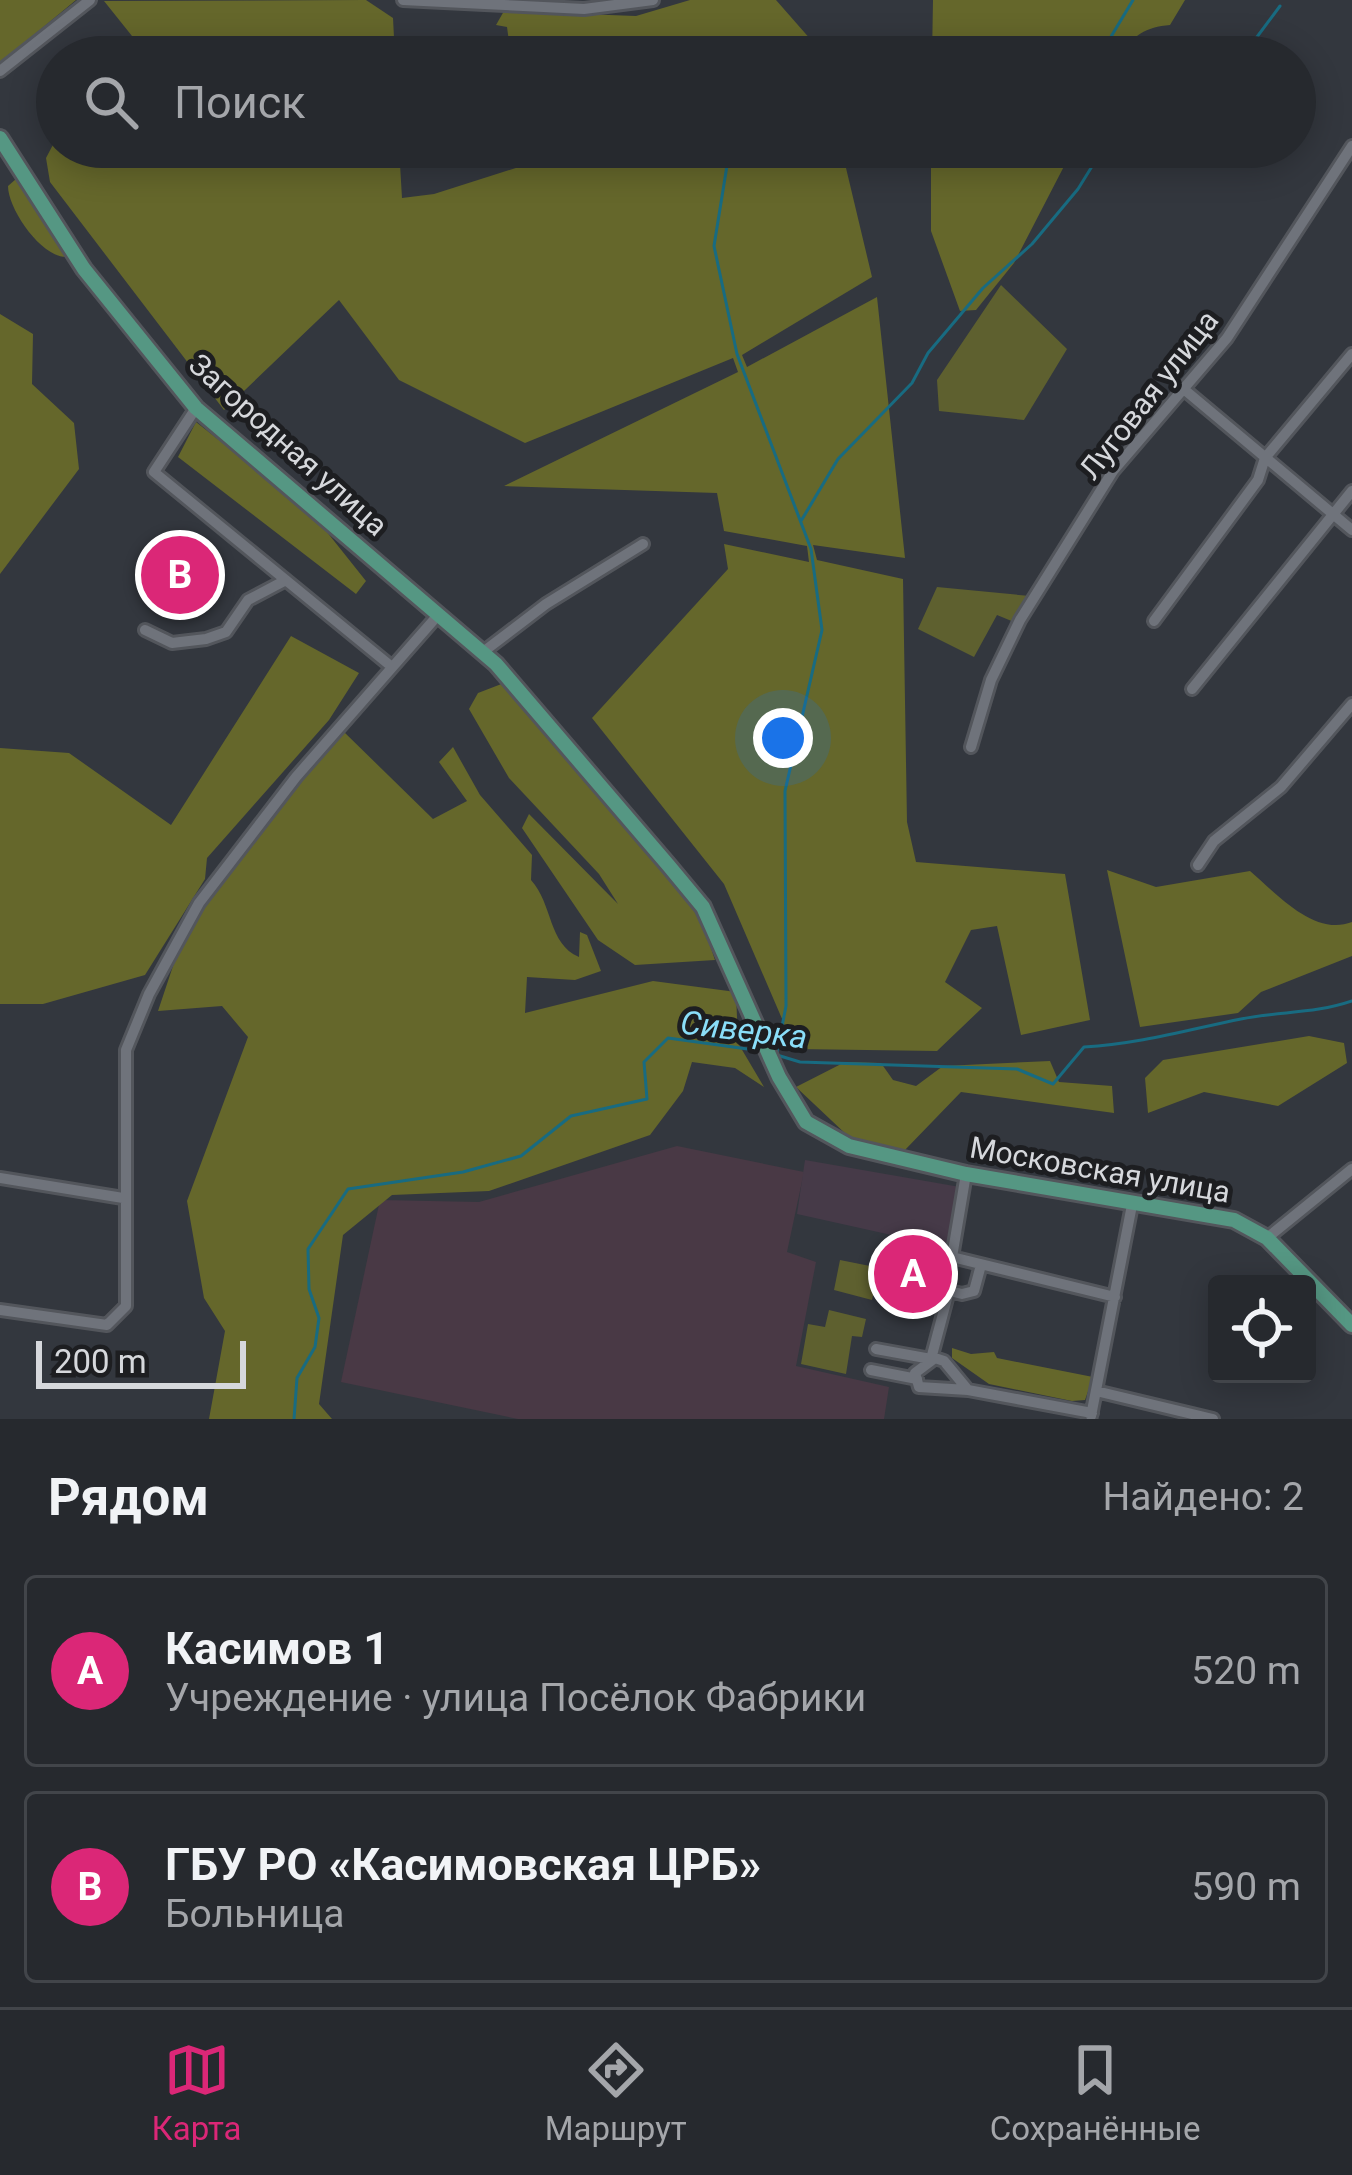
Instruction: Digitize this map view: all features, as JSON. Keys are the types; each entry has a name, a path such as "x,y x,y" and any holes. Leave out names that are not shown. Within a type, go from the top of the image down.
{"main road":[{"name":"Загородная улица","path":"0,138 84,269 196,408 483,652 565,740 703,907 778,1077 806,1122"},
{"name":"Московская улица","path":"806,1122 849,1146 966,1174 1132,1205 1206,1213 1268,1238 1352,1324"}],"street":[{"path":"44,36 90,0"},
{"path":"403,0 584,9 653,0"},
{"path":"0,71 36,43"},
{"name":"Луговая улица","path":"971,747 991,680 1020,620 1112,471 1186,392 1252,301 1352,146"},
{"path":"1154,621 1258,480 1265,458 1352,354"},
{"path":"1186,392 1352,530"},
{"path":"196,408 154,472 392,667"},
{"path":"1192,689 1352,491"},
{"path":"483,652 546,604 643,544"},
{"path":"145,629 172,643 226,632 248,599 286,580"},
{"path":"0,1310 107,1324 126,1306 126,1050 149,994 199,903 439,614"},
{"path":"1198,865 1214,841 1280,788 1352,704"},
{"path":"1268,1238 1352,1169"},
{"path":"952,1257 966,1174"},
{"path":"0,1178 124,1198"},
{"path":"949,1291 931,1359 915,1373 919,1387 968,1390 1091,1416 1132,1205"},
{"path":"980,1264 974,1291 949,1291 900,1280 908,1246 1115,1297"},
{"path":"876,1349 944,1361 968,1390"},
{"path":"871,1370 917,1379"},
{"path":"1096,1391 1214,1419"}],"shaded area":[{"path":"0,0 76,0 0,63"},
{"path":"366,0 393,18 394,36 132,36 104,1"},
{"path":"690,0 776,0 808,36 508,36 507,27 496,25 504,11 636,16"},
{"path":"933,0 1185,0 1170,25 1139,36 932,36"},
{"path":"48,168 400,168 402,198 434,194 516,168 846,168 872,277 742,355 747,367 877,297 905,558 813,545 817,560 903,579 907,822 916,862 1065,874 1090,1020 1021,1035 997,926 971,930 945,982 982,1008 937,1051 795,1049 724,884 592,718 728,569 724,544 809,562 807,546 724,531 717,493 504,486 738,372 733,358 525,443 399,380 339,300 224,410 50,182"},
{"path":"931,168 1063,168 1014,263 976,310 960,311 931,231"},
{"path":"16,179 67,250 66,257 46,249 20,219 8,186"},
{"path":"0,314 33,334 32,384 74,423 79,469 0,574"},
{"path":"196,422 311,512 366,581 356,594 178,457"},
{"path":"291,636 359,673 329,720 207,858 205,879 145,975 43,1004 0,1004 0,748 69,753 171,825"},
{"path":"504,683 654,849 680,886 715,960 635,965 598,940 522,828 529,814 618,904 599,874 509,778 469,709 478,693"},
{"path":"343,731 433,819 467,801 439,762 453,747 480,795 532,855 531,880 562,943 579,957 580,932 587,935 601,971 575,980 527,977 525,1013 653,981 736,992 738,1043 764,1087 735,1068 692,1062 683,1091 650,1135 489,1191 392,1195 343,1235 319,1404 332,1419 209,1419 225,1331 204,1298 187,1201 248,1037 222,1006 158,1011 179,948 205,897"},
{"path":"1107,870 1156,887 1250,871 1310,918 1338,925 1352,922 1352,956 1261,992 1238,1013 1140,1027"},
{"path":"1309,1036 1344,1043 1347,1063 1278,1106 1204,1092 1148,1113 1145,1078 1163,1060"},
{"path":"1050,1061 1059,1082 1112,1086 1114,1113 961,1092 904,1151 849,1137 796,1087 845,1062 881,1063 893,1080 916,1086 943,1066"},
{"path":"677,1146 804,1172 787,1252 816,1262 796,1366 889,1387 884,1419 518,1419 341,1382 380,1200 479,1202"},
{"path":"805,1160 960,1187 950,1248 797,1214"},
{"path":"952,1348 971,1354 994,1352 997,1358 1093,1377 1085,1400 1072,1401 989,1384 952,1358"}],"green space":[{"path":"1001,285 1067,349 1024,420 939,411 937,380"},
{"path":"937,587 1030,596 1014,622 997,615 974,657 918,629"},
{"path":"840,1260 895,1271 891,1283 876,1282 872,1300 834,1290"},
{"path":"829,1310 866,1319 862,1337 852,1336 846,1374 801,1364 808,1324 825,1327"}],"waterway":[{"path":"1111,36 1133,0"},
{"path":"1258,36 1280,6"},
{"path":"727,168 714,246 737,354 811,549 822,630 785,791 786,1006 777,1052"},
{"path":"801,521 838,459 912,383 928,353 983,288 1032,244 1091,168"},
{"name":"Сиверка","path":"777,1055 800,1062 1017,1069 1053,1084 1084,1047 1352,1001"},
{"name":"Сиверка","path":"294,1419 297,1378 315,1347 319,1318 309,1289 308,1249 348,1189 463,1172 521,1156 571,1116 647,1099 644,1062 668,1038 762,1051"}],"place":[{"name":"ГБУ РО «Касимовская ЦРБ»","path":"180,575"},
{"name":"Касимов 1","path":"913,1274"}]}
